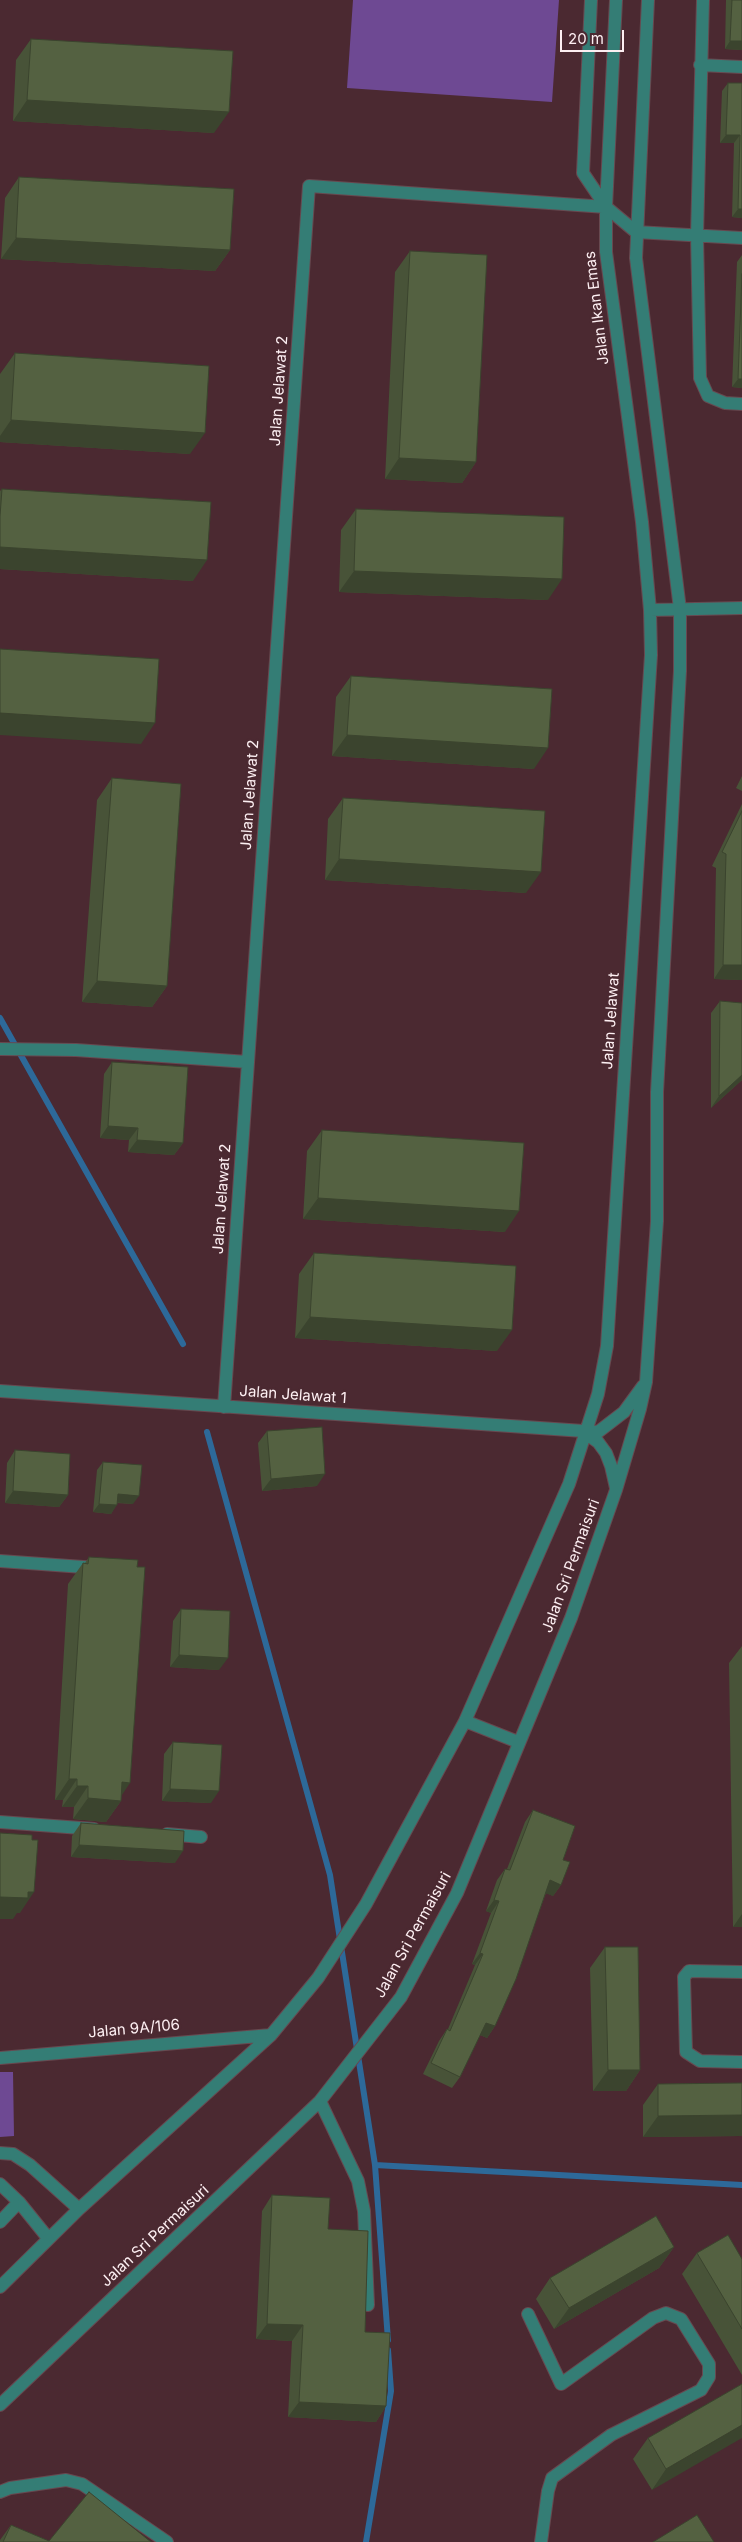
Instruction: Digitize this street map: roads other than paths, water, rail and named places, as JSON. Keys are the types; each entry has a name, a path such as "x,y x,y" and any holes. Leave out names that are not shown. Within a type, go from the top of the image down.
{"street":[{"path":"591,0 583,173 606,206 636,232 742,238"},
{"name":"Jalan Ikan Emas","path":"616,0 606,206 606,252 642,522 650,610"},
{"path":"646,1382 657,1221 657,1092 680,670 680,609 636,258 648,0"},
{"path":"703,0 697,236 700,378 708,396 725,403 742,404"},
{"path":"700,64 742,67"},
{"name":"Jalan Jelawat 2","path":"224,1407 310,186 606,206"},
{"path":"650,610 742,608"},
{"name":"Jalan Jelawat","path":"584,1432 598,1394 607,1346 650,678 650,610"},
{"path":"0,1049 76,1050 248,1062"},
{"name":"Jalan Jelawat 1","path":"0,1391 598,1432 611,1424 624,1412 646,1382"},
{"name":"Jalan Sri Permaisuri","path":"0,2405 320,2101 401,1997 457,1893 571,1618 616,1490 646,1382"},
{"path":"584,1432 598,1442 606,1453 612,1466 616,1490"},
{"name":"Jalan Sri Permaisuri","path":"0,2287 79,2209 271,2035 318,1978 366,1904 465,1721 569,1484 584,1432"},
{"path":"0,1562 104,1569"},
{"path":"465,1721 518,1742"},
{"path":"0,1822 105,1830"},
{"path":"153,1833 201,1837"},
{"path":"742,1972 689,1971 684,1977 686,2052 700,2061 742,2062"},
{"name":"Jalan 9A/106","path":"0,2058 271,2035"},
{"path":"320,2101 358,2181 364,2211 368,2305"},
{"path":"0,2154 13,2154 30,2165 79,2209"},
{"path":"0,2184 19,2202 48,2238"},
{"path":"0,2222 19,2202"},
{"path":"528,2314 560,2384 653,2318 666,2313 681,2319 709,2364 709,2377 701,2390 612,2435 552,2478 548,2491 541,2542"},
{"path":"0,2492 10,2488 66,2480 82,2484 167,2542"}],"waterway":[{"path":"0,1018 183,1344"},
{"path":"207,1432 330,1875 375,2165 388,2340"},
{"path":"375,2165 742,2185"},
{"path":"366,2542 391,2391 388,2350"}]}
